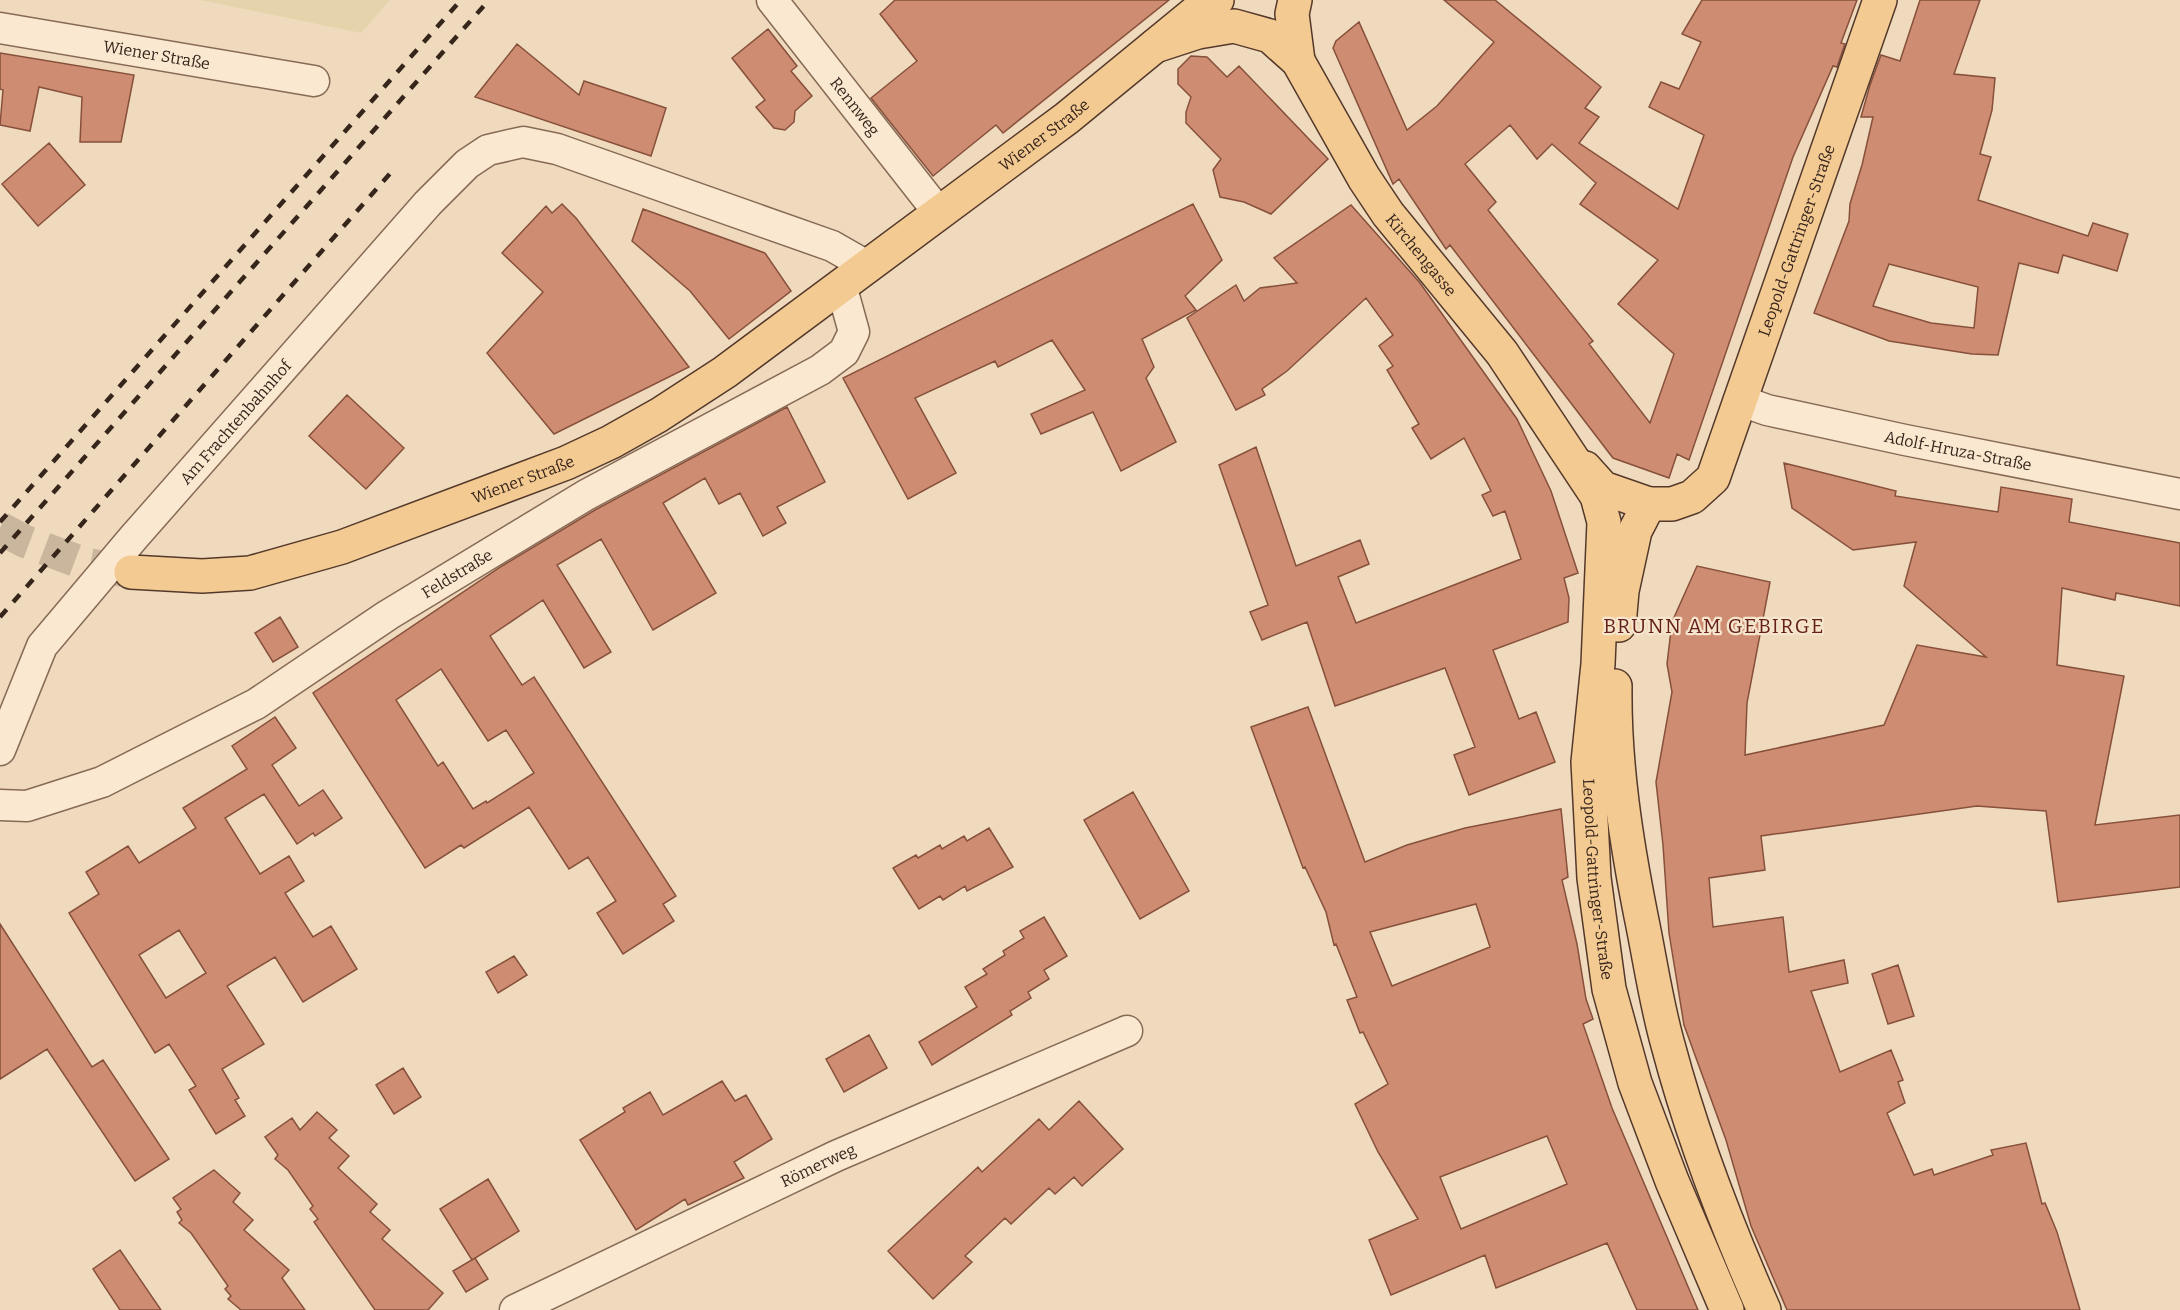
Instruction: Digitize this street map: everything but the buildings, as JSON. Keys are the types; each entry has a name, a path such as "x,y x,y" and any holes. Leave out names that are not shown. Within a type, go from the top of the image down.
{"main road":[{"name":"Kirchengasse","path":"1295,0 1292,14 1298,61"},
{"name":"Leopold-Gattringer-Straße","path":"1764,1310 1732,1238 1705,1167 1667,1044 1632,868 1619,786 1614,726 1615,667 1622,591 1635,531 1649,504 1672,504 1692,497 1713,478 1880,0"},
{"name":"Kirchengasse","path":"1155,46 1198,32 1207,9 1234,26 1270,36 1298,61 1364,178 1388,214 1502,353 1560,440"},
{"name":"Wiener Straße","path":"131,572 202,576 250,573 342,547 566,463 611,442 659,416 725,372 1067,118 1155,46"},
{"name":"Leopold-Gattringer-Straße","path":"1560,440 1597,496 1604,522 1598,664 1588,762 1594,878 1610,989 1635,1083 1672,1181 1727,1310"},
{"path":"1560,440 1603,488 1649,504"},
{"path":"1672,1181 1705,1167"}],"street":[{"name":"Rennweg","path":"772,0 939,213"},
{"name":"Wiener Straße","path":"0,27 314,81"},
{"name":"Am Frachtenbahnhof","path":"0,750 42,646 134,537 428,204 466,164 488,150 523,142 557,149 832,246 867,266"},
{"name":"Feldstraße","path":"0,805 27,806 102,782 256,704 388,615 586,495 820,370 844,352 854,332 841,285"},
{"name":"Adolf-Hruza-Straße","path":"1739,400 1767,410 1905,440 2180,494"},
{"name":"Römerweg","path":"515,1310 836,1156 1127,1031"}],"shaded area":[{"path":"200,0 390,0 361,33"}],"tunnel":[{"path":"0,528 24,541 85,564 131,572"}],"railway":[{"path":"0,522 461,0"},
{"path":"0,553 489,0"},
{"path":"0,617 394,169"}],"district":[{"name":"BRUNN AM GEBIRGE","path":"1714,626"}]}
